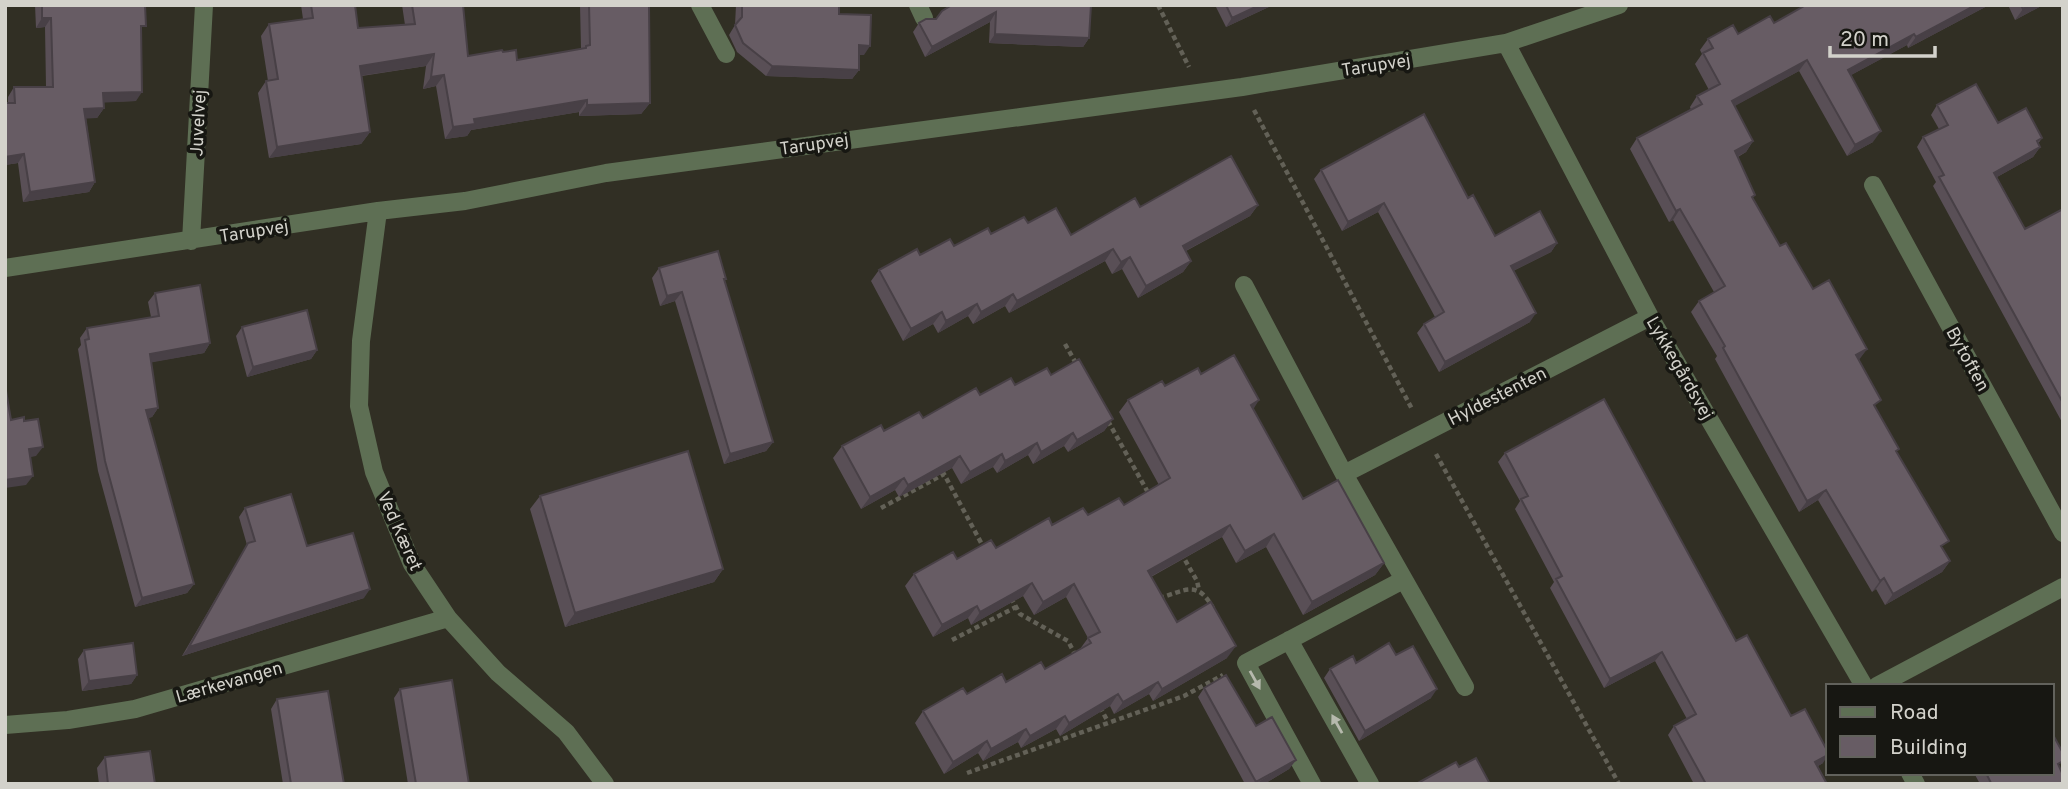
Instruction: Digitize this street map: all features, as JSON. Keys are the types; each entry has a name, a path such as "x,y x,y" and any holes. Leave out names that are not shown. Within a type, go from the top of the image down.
{"street":[{"name":"Juvelvej","path":"191,241 204,5"},
{"path":"700,5 726,54"},
{"name":"Tarupvej","path":"5,268 378,211 466,201 606,173 1242,87 1506,43 1619,5"},
{"name":"Lykkegårdsvej","path":"1506,43 1650,317 1863,684"},
{"name":"Bytoften","path":"1873,185 2063,533"},
{"name":"Ved Kæret","path":"378,211 361,341 359,406 374,472 412,564 448,618 498,673 566,732 604,784"},
{"path":"1244,285 1344,474 1465,687"},
{"name":"Hyldestenten","path":"1344,474 1650,317"},
{"path":"1312,784 1246,663 1404,580"},
{"path":"1881,684 2063,587"},
{"name":"Lærkevangen","path":"5,725 68,720 135,709 448,618"},
{"path":"1289,639 1370,784"}],"path":[{"path":"1158,5 1201,92"},
{"path":"1065,344 1077,366"},
{"path":"1102,411 1153,501"},
{"path":"1102,425 1108,422"},
{"path":"881,508 944,474 990,558"},
{"path":"1178,547 1197,581 1199,590"},
{"path":"1149,601 1188,590 1199,590 1205,594 1218,618"},
{"path":"1009,595 1020,614 1068,640 1079,664"},
{"path":"951,639 1016,607"},
{"path":"967,773 1184,696 1246,663"},
{"path":"1096,699 1108,722"}],"building":[{"path":"42,5 145,5 146,26 141,26 142,92 103,93 104,108 84,109 95,182 30,192 24,154 5,157 5,103 15,103 14,87 53,87 51,18 42,18"},
{"path":"311,5 355,5 358,28 415,24 412,5 463,5 468,56 516,50 517,60 586,48 590,45 589,5 649,5 650,103 587,105 587,100 474,119 475,124 453,127 444,75 431,77 434,54 360,66 370,132 277,147 266,81 278,79 269,24 313,18"},
{"path":"742,5 839,5 839,14 871,15 870,46 859,45 859,70 772,66 743,43 735,25 742,17"},
{"path":"952,5 1091,5 1089,38 995,34 996,12 932,47 919,23 926,19 936,19"},
{"path":"1226,5 1260,5 1232,18"},
{"path":"1806,5 1976,5 1916,37 1914,34 1848,70 1881,131 1855,145 1807,60 1732,101 1753,141 1735,151 1755,195 1752,197 1780,246 1786,243 1813,289 1829,280 1867,349 1856,355 1881,400 1874,405 1899,449 1896,451 1949,541 1941,546 1950,561 1893,594 1884,578 1880,581 1826,490 1807,501 1699,301 1725,286 1680,209 1676,211 1637,138 1702,104 1697,96 1720,84 1703,53 1713,48 1708,39 1733,25 1738,34 1770,16 1774,23"},
{"path":"1976,84 1998,123 2026,108 2042,138 2037,141 2040,147 1994,173 2025,229 2063,209 2063,403 1939,177 1944,175 1923,137 1948,125 1937,105"},
{"path":"1424,114 1468,198 1473,195 1495,236 1540,211 1557,243 1511,266 1536,313 1445,362 1424,324 1444,312 1384,203 1348,222 1321,170"},
{"path":"1231,156 1258,205 1183,246 1191,261 1146,286 1130,257 1121,262 1113,249 1017,301 1013,294 981,312 977,304 946,321 942,312 911,329 879,270 917,249 920,255 950,239 954,246 988,228 991,234 1024,217 1028,223 1056,208 1071,235 1135,198 1140,207"},
{"path":"718,251 773,442 730,454 682,292 667,296 659,268"},
{"path":"200,285 210,343 150,354 158,408 146,410 194,584 142,598 105,461 85,340 89,339 87,328 159,316 155,293"},
{"path":"307,310 317,350 253,367 242,327"},
{"path":"1234,355 1259,400 1251,405 1303,499 1338,480 1384,563 1312,602 1274,534 1245,551 1230,525 1148,571 1177,622 1211,602 1236,646 1162,689 1158,682 1123,702 1118,694 1069,723 1065,716 1030,736 1026,729 991,749 987,741 953,762 923,711 963,688 967,694 1002,674 1006,682 1041,662 1045,669 1091,643 1088,638 1100,632 1074,584 1043,602 1032,583 980,612 977,606 942,625 914,574 953,552 957,559 991,540 996,548 1049,518 1052,525 1083,508 1088,515 1119,498 1124,505 1170,478 1128,400 1162,381 1165,386 1198,368 1201,374"},
{"path":"1079,359 1113,419 1077,440 1073,433 1041,452 1037,443 1005,461 1002,454 970,472 960,456 908,485 904,478 870,497 842,446 881,425 884,431 919,412 923,418 976,388 980,395 1011,378 1015,385 1047,368 1051,375"},
{"path":"5,385 11,420 24,417 24,421 38,419 43,447 29,449 33,476 5,480"},
{"path":"1604,399 1736,641 1747,635 1791,716 1805,709 1826,748 1826,756 1815,762 1827,784 1706,784 1674,726 1696,714 1662,652 1610,679 1556,579 1562,576 1521,499 1528,496 1505,453"},
{"path":"688,451 723,569 575,613 540,496"},
{"path":"291,494 307,546 353,533 370,589 189,647 248,543 255,541 245,508"},
{"path":"133,643 137,675 89,681 84,650"},
{"path":"1389,643 1396,655 1413,646 1437,689 1365,731 1330,669 1353,656 1356,663"},
{"path":"1226,675 1256,726 1272,717 1296,760 1256,782 1204,688"},
{"path":"452,680 469,784 416,784 400,689"},
{"path":"328,691 344,784 291,784 277,699"},
{"path":"2054,737 2063,753 2063,761 2058,764 2063,775 2063,784 1991,783 1987,775 2054,775"},
{"path":"150,751 155,784 108,784 105,757"},
{"path":"1476,758 1490,784 1416,784 1456,762 1459,767"}]}
